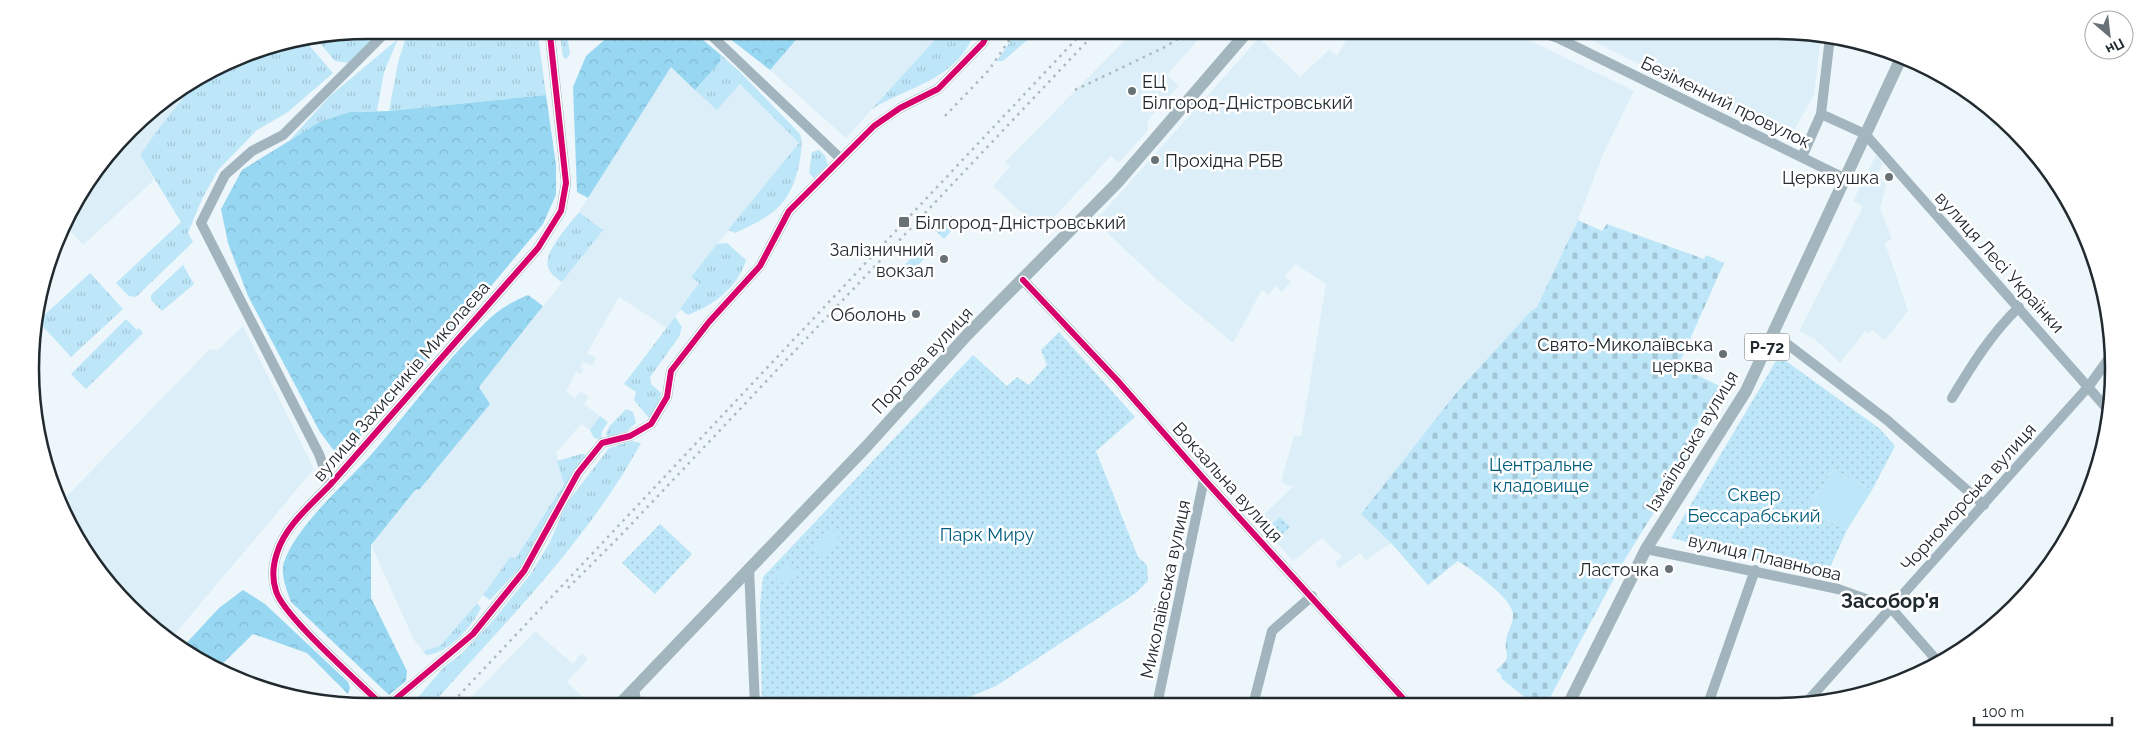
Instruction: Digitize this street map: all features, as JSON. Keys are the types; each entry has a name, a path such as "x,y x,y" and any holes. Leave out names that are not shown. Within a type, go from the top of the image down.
{"main road":[{"name":"Портова вулиця","path":"625,698 866,447 967,335 1117,182 1241,39"},
{"name":"Ізмаїльська вулиця","path":"1571,698 1646,548 1722,432 1746,391 1899,63"}],"street":[{"path":"330,485 319,454 201,223 225,175 252,151 283,134 379,39"},
{"name":"вулиця Захисників Миколаєва","path":"376,698 288,612 276,592 273,574 277,552 295,522 330,485 538,248 561,211 566,183 550,39"},
{"path":"715,39 841,159"},
{"path":"396,698 472,634 524,571 578,473 602,444 630,436 651,424 667,397 671,371 709,322 760,266 789,211 874,126 900,108 938,89 985,39"},
{"name":"Безіменний провулок","path":"1560,39 1844,178"},
{"path":"1802,157 1821,114 1829,43"},
{"path":"1821,114 1865,134"},
{"name":"вулиця Лесі Українки","path":"1865,134 2103,404"},
{"name":"Вокзальна вулиця","path":"1023,280 1118,380 1204,479 1403,698"},
{"path":"1952,398 1982,348 2019,307"},
{"path":"1774,334 1887,420 1984,505"},
{"name":"Чорноморська вулиця","path":"1812,696 2089,386 2105,364"},
{"name":"Миколаївська вулиця","path":"1159,698 1204,479"},
{"name":"вулиця Плавньова","path":"1646,548 1838,588 1891,608 1934,657"},
{"path":"749,568 754,698"},
{"path":"1710,698 1755,570"},
{"path":"1255,698 1272,632 1312,596"},
{"path":"634,688 636,698"}],"shaded area":[{"path":"797,39 935,39 846,138 770,70"},
{"path":"1126,39 1199,39 1167,75 1179,86 1147,121 1148,130 1119,163 1111,156 1041,231 993,186 1010,167 1005,162"},
{"path":"1258,39 1300,77 1329,50 1337,56 1346,41 1341,39 1527,39 1634,91 1603,154 1578,220 1537,307 1457,392 1362,514 1391,543 1366,560 1360,553 1339,568 1335,562 1342,557 1322,538 1293,561 1257,521 1293,487 1281,482 1294,435 1301,436 1326,284 1295,264 1285,276 1291,282 1282,292 1276,286 1268,295 1262,290 1233,343 1155,278 1095,221"},
{"path":"1593,39 1797,39 1820,42 1814,95 1789,139 1593,41"},
{"path":"671,67 717,110 740,84 799,143 691,277 699,283 667,328 619,297 587,353 596,358 592,366 583,362 580,367 584,369 581,374 576,372 566,391 575,398 580,391 589,397 584,404 600,416 590,430 581,424 556,453 564,483 514,560 510,557 480,599 440,646 423,651 414,640 371,545 416,489 419,490 490,404 479,387 579,261 601,228 579,212"},
{"path":"193,89 175,108 140,155 154,180 83,245 69,231 94,185 135,135 168,107"},
{"path":"1987,116 1997,125 1993,127"},
{"path":"1876,155 1883,164 1877,174 1886,185 1880,208 1892,239 1885,243 1908,311 1885,340 1872,330 1869,334 1865,331 1840,363 1815,339 1799,331 1862,209 1861,205 1853,201"},
{"path":"243,326 314,469 174,635 135,602 107,569 94,552 65,498 210,349 218,350"},
{"path":"535,631 573,664 582,653 588,659 567,682 584,698 471,698"}],"green space":[{"path":"347,39 377,39 348,63 335,61 320,43"},
{"path":"398,39 384,72 377,111 350,112 290,140 330,96"},
{"path":"405,39 539,39 546,95 389,111 398,63"},
{"path":"561,39 568,39 570,54 566,59 563,57"},
{"path":"605,39 702,39 721,55 720,62 695,90 671,67 588,198 577,192 573,87 586,56"},
{"path":"730,39 797,39 770,70"},
{"path":"935,39 971,39 956,62 944,72 872,109"},
{"path":"1012,39 1028,39 1003,61 997,61"},
{"path":"308,44 333,73 288,112 257,130 218,170 202,199 188,233 193,242 136,297 129,296 116,283 181,222 140,155 171,112 192,90 242,64 304,45"},
{"path":"721,55 800,134 801,142 799,165 785,200 769,215 735,233 728,230 799,143 740,84 717,110 695,90 720,62"},
{"path":"546,95 556,165 556,195 543,224 455,329 358,439 338,456 320,432 248,296 228,243 221,209 242,170 320,122 350,112 389,111"},
{"path":"819,150 825,156 828,165 814,178 809,173 812,152"},
{"path":"579,212 603,230 562,282 550,272 548,267 549,254 558,238"},
{"path":"951,216 959,223 944,239 936,231"},
{"name":"Центральне кладовище","path":"1578,220 1602,231 1607,224 1704,259 1706,255 1724,263 1678,366 1728,390 1710,422 1699,422 1689,436 1692,439 1687,450 1690,454 1622,564 1550,698 1526,698 1501,678 1502,676 1496,670 1507,658 1506,641 1513,618 1511,607 1499,593 1458,561 1428,585 1391,543 1361,514 1457,392 1531,311 1537,307"},
{"path":"727,243 746,260 742,270 724,294 707,306 688,315 680,309 699,283 691,277 717,244"},
{"path":"917,251 925,258 909,275 902,268"},
{"path":"183,265 194,284 162,311 151,300 151,295"},
{"path":"90,273 123,309 71,357 42,325 43,316"},
{"path":"528,295 543,306 479,387 490,404 419,490 416,489 371,545 371,598 407,671 406,681 389,695 291,602 283,577 284,562 290,548 310,520 384,440 454,355 494,315"},
{"path":"675,317 682,327 679,337 650,377 651,384 661,393 657,407 649,418 634,400 636,392 624,384"},
{"path":"126,319 143,333 86,389 71,374"},
{"name":"Парк Миру","path":"1059,332 1135,417 1096,451 1138,557 1147,565 1148,581 1136,593 996,686 967,698 762,698 760,606 763,577 973,355 1007,386 1017,377 1029,385 1047,365 1041,350"},
{"name":"Сквер Бессарабський","path":"1779,356 1880,429 1895,446 1872,490 1833,470 1807,510 1847,530 1826,576 1671,538"},
{"path":"626,409 633,412 636,423 627,431 608,437 606,434 609,427"},
{"path":"600,416 608,422 602,431 601,439 594,438 590,430"},
{"path":"632,441 641,443 596,514 515,613 438,698 416,698 443,668 461,654 490,624 530,575 550,542 566,504 609,448"},
{"path":"585,454 584,460 559,497 520,568 490,600 483,595 510,557 515,559 564,484 557,461"},
{"path":"1833,470 1872,490 1847,530 1807,510"},
{"path":"1280,517 1290,527 1279,537 1269,527"},
{"path":"660,524 692,554 655,594 622,563"},
{"path":"832,530 840,540 822,556 813,547"},
{"path":"786,563 796,572 784,584 774,575"},
{"path":"243,590 265,604 348,682 350,688 348,694 307,653 253,634 222,664 186,644 219,608"},
{"path":"477,603 481,608 472,623 459,638 436,653 427,655 423,651 440,646"}],"railway":[{"path":"945,116 989,70 1010,39"},
{"path":"456,698 1076,39"},
{"path":"568,588 622,534 1089,39"},
{"path":"1075,90 1165,47 1178,39"}],"cycle path":[{"path":"375,698 307,633 282,602 274,582 276,558 281,543 292,525 330,485 538,248 561,211 566,183 550,39"},
{"path":"397,698 473,634 524,571 578,473 602,443 630,436 651,424 667,397 671,371 709,322 760,266 789,211 874,126 900,108 938,89 985,39"},
{"path":"1023,280 1117,380 1403,698"}],"place":[{"name":"ЕЦ Білгород-Дністровський","path":"1132,91"},
{"name":"Прохідна РБВ","path":"1155,160"},
{"name":"Церквушка","path":"1889,177"},
{"name":"Білгород-Дністровський","path":"904,222"},
{"name":"Залізничний вокзал","path":"944,259"},
{"name":"Оболонь","path":"916,314"},
{"name":"Свято-Миколаївська церква","path":"1723,354"},
{"name":"Ласточка","path":"1669,569"}],"district":[{"name":"Засобор'я","path":"1890,601"}]}
